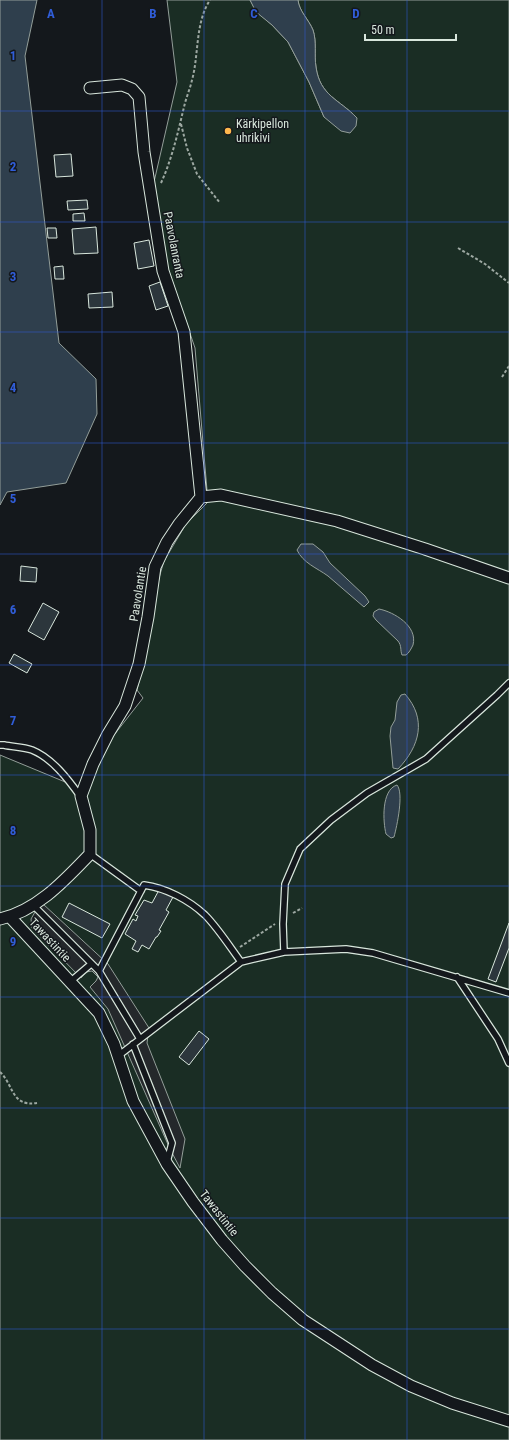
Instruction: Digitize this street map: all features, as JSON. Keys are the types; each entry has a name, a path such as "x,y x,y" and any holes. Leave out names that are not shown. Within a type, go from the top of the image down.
{"street":[{"name":"Paavolanranta","path":"90,88 122,85 132,89 138,97 144,152 163,271 184,332 201,497"},
{"path":"201,497 221,495 337,521 509,578"},
{"name":"Paavolantie","path":"80,796 108,734 125,706 139,664 148,617 155,567 167,542 178,524 201,497"},
{"path":"5,918 33,905 59,886 90,854 90,830 80,796"},
{"name":"Tawastintie","path":"5,918 71,981 99,1013 114,1044 133,1101 167,1164 193,1202 222,1240 272,1293 302,1320 372,1365 410,1386 452,1404 509,1421"}],"lane":[{"path":"284,952 283,919 285,884 300,849 331,820 367,793 426,759 509,683"},
{"path":"0,745 33,750 66,776 80,796"},
{"path":"90,854 142,890"},
{"path":"99,971 144,885 158,887 191,904 205,916 241,962"},
{"path":"33,905 99,971 140,1039"},
{"path":"118,1056 241,962 284,952 346,949 373,953 509,993"},
{"path":"71,981 91,964"},
{"path":"457,977 498,1039 509,1063"},
{"path":"133,1044 172,1143 167,1164"}],"path":[{"path":"152,202 164,176 181,123 184,106 193,80 201,23 210,0"},
{"path":"181,123 187,148 197,174 220,203"},
{"path":"458,248 485,264 509,283"},
{"path":"502,377 509,366"},
{"path":"235,954 241,946 302,908"},
{"path":"0,1072 19,1099 28,1104 37,1103"}],"green space":[{"path":"167,0 250,0 257,12 288,42 309,82 324,117 357,118 326,91 318,77 313,30 300,8 298,0 509,0 509,1440 0,1440 0,755 87,791 96,758 143,698 137,690 159,578 164,561 186,524 208,502 195,348 164,257 154,182 177,82"}],"shaded area":[{"path":"43,904 108,964 149,1028 147,1043 185,1139 180,1168 170,1149 108,1009 90,987 98,977 92,971 86,972 81,978 32,928 31,919 35,912"}],"water":[{"path":"0,0 37,0 25,56 59,343 96,379 97,414 66,483 7,492 0,505"},
{"path":"250,0 298,0 300,8 313,30 315,39 316,67 318,77 322,85 331,96 357,118 356,126 350,133 341,131 324,117 309,82 288,42 272,25 256,12"},
{"path":"301,544 313,544 323,552 330,563 365,596 369,602 364,607 328,576 307,562 297,550"},
{"path":"379,609 391,613 404,621 412,632 414,638 413,645 406,655 402,655 398,641 373,616 374,612"},
{"path":"405,694 412,703 416,713 418,732 416,742 406,760 398,769 393,768 390,736 391,727 395,720 397,702 401,695"},
{"path":"397,785 399,789 400,802 394,837 391,838 386,834 384,807 388,793"}],"building":[{"path":"71,154 73,176 56,177 54,155"},
{"path":"87,200 88,209 68,210 67,201"},
{"path":"84,213 85,221 73,221 73,214"},
{"path":"96,227 98,253 74,254 72,229"},
{"path":"47,228 56,228 57,238 48,238"},
{"path":"149,240 154,266 138,269 134,243"},
{"path":"63,266 64,279 55,279 54,267"},
{"path":"160,282 168,306 156,310 149,286"},
{"path":"112,292 113,307 89,308 88,294"},
{"path":"21,566 37,568 36,582 20,581"},
{"path":"43,603 59,612 44,640 28,631"},
{"path":"14,654 32,664 27,673 9,663"},
{"path":"159,890 173,897 166,910 169,912 159,930 161,931 149,949 142,945 138,952 132,949 136,941 125,934 133,919 136,921 138,916 135,915 144,900 152,903"},
{"path":"69,903 110,924 102,938 62,917"},
{"path":"509,923 509,948 496,982 488,979"},
{"path":"199,1031 209,1039 189,1065 179,1057"}],"place":[{"name":"Kärkipellon uhrikivi","path":"228,131"}]}
